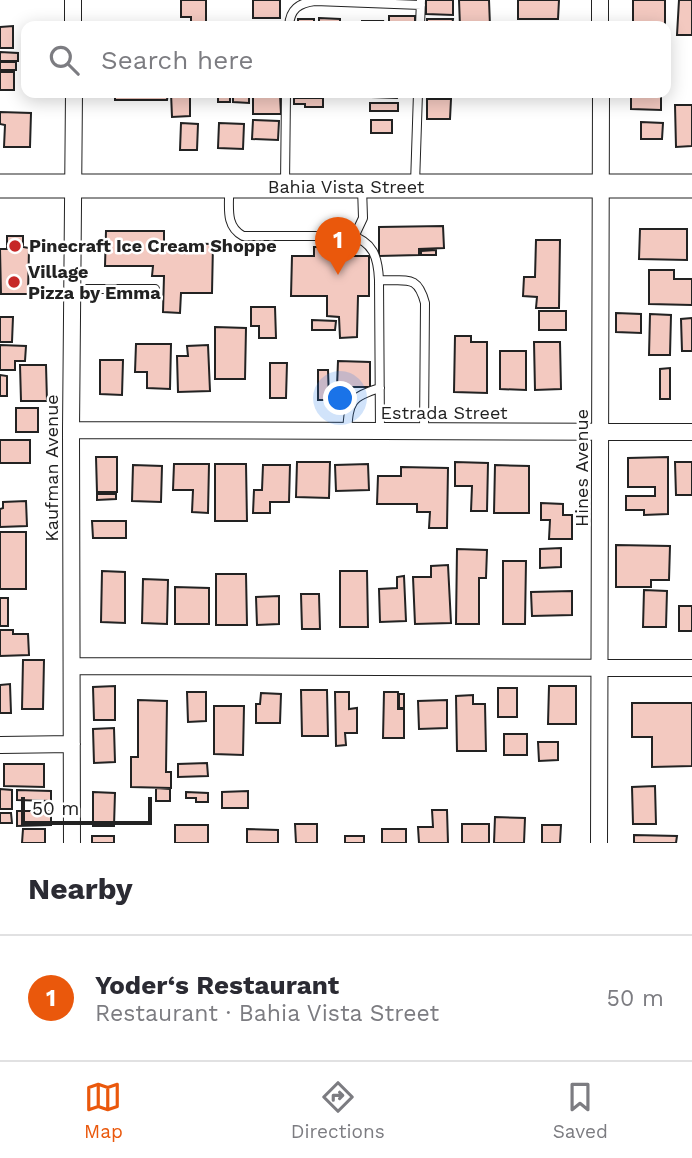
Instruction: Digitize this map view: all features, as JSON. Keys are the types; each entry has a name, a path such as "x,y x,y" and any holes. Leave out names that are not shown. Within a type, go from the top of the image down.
{"street":[{"path":"73,0 73,21"},
{"path":"600,0 600,21"},
{"name":"Kaufman Avenue","path":"72,843 74,98"},
{"name":"Hines Avenue","path":"599,843 601,98"},
{"name":"Bahia Vista Street","path":"0,186 692,186"},
{"name":"Estrada Street","path":"71,430 692,432"},
{"path":"72,666 692,668"},
{"path":"0,745 72,744"}],"lane":[{"path":"290,21 294,9 302,2 316,1 421,2 420,21"},
{"path":"285,187 286,98"},
{"path":"415,187 418,98"},
{"path":"229,187 230,225 243,236 354,237 369,244 376,259 379,280 380,432"},
{"path":"354,237 363,218 362,187"},
{"path":"379,280 415,282 421,287 425,303 424,432"},
{"path":"72,289 155,289"},
{"path":"347,432 349,407 354,399 380,388"}],"building":[{"path":"181,0 206,0 206,21 191,21 191,17 181,17"},
{"path":"253,0 280,0 280,18 253,18"},
{"path":"426,0 453,0 453,15 426,14"},
{"path":"459,0 489,0 490,21 460,21"},
{"path":"518,0 559,0 558,19 518,19"},
{"path":"633,0 665,0 665,21 633,21"},
{"path":"679,0 692,0 692,35 677,35"},
{"path":"389,16 415,16 415,21 389,21"},
{"path":"319,18 340,19 340,21 319,21"},
{"path":"298,19 314,19 314,21"},
{"path":"427,19 453,19 453,21"},
{"path":"13,26 13,48 0,48 0,27"},
{"path":"0,52 18,53 18,61 0,61"},
{"path":"0,62 16,62 16,70 0,70"},
{"path":"0,72 14,72 14,90 0,90"},
{"path":"115,98 167,98 167,100"},
{"path":"171,98 190,98 190,116 172,117"},
{"path":"218,98 230,98 230,102 218,102"},
{"path":"233,98 249,98 249,103 233,102"},
{"path":"253,98 280,98 281,114 253,114"},
{"path":"294,98 323,98 323,107 294,104"},
{"path":"631,98 661,98 661,110 631,109"},
{"path":"427,99 451,99 450,119 427,119"},
{"path":"370,103 398,103 398,111 370,111"},
{"path":"675,105 692,105 692,146 676,147"},
{"path":"0,112 31,113 30,147 4,147 5,125 0,124"},
{"path":"253,120 279,121 278,140 252,139"},
{"path":"371,120 392,120 392,133 371,133"},
{"path":"641,122 663,123 662,139 641,139"},
{"path":"181,123 198,124 197,150 180,150"},
{"path":"219,123 244,124 243,149 218,148"},
{"path":"443,226 444,248 419,249 419,255 379,256 379,227"},
{"path":"640,229 687,229 687,260 639,259"},
{"path":"106,231 164,231 164,243 213,244 212,293 181,293 180,313 163,312 164,276 152,276 153,266 105,266"},
{"path":"7,236 23,236 23,247 29,248 28,294 1,294 0,249 7,249"},
{"path":"536,240 560,240 559,308 536,308 537,297 523,296 524,277 535,277"},
{"path":"314,247 338,247 338,256 369,256 369,296 358,296 357,337 340,338 339,317 327,316 327,296 291,296 292,256 314,256"},
{"path":"436,250 436,255 421,255 421,251"},
{"path":"649,270 674,270 674,279 692,279 692,305 649,304"},
{"path":"251,307 275,307 276,338 259,338 259,326 251,326"},
{"path":"539,311 566,311 566,330 539,330"},
{"path":"616,313 641,314 641,333 616,332"},
{"path":"650,314 671,315 670,355 649,355"},
{"path":"0,317 13,317 12,342 0,342"},
{"path":"692,318 692,351 682,351 681,319"},
{"path":"312,320 336,321 335,330 312,330"},
{"path":"215,327 246,328 245,379 215,379"},
{"path":"455,336 471,336 471,342 487,342 487,393 454,392"},
{"path":"534,342 560,342 561,389 535,390"},
{"path":"136,344 171,344 170,389 147,388 147,372 135,372"},
{"path":"0,345 26,346 25,361 15,361 15,370 0,370"},
{"path":"208,345 210,391 178,392 177,356 188,356 187,346"},
{"path":"500,351 526,351 526,390 500,389"},
{"path":"100,360 123,360 122,395 100,394"},
{"path":"338,361 370,362 370,387 337,387"},
{"path":"270,363 287,363 286,398 270,398"},
{"path":"20,365 46,365 47,401 21,401"},
{"path":"670,368 670,399 660,399 660,369"},
{"path":"318,370 328,370 329,400 318,400"},
{"path":"0,375 7,376 7,396 0,396"},
{"path":"16,408 38,408 38,432 16,432"},
{"path":"0,440 30,440 30,463 0,463"},
{"path":"96,457 117,457 117,492 97,492"},
{"path":"668,457 668,514 644,515 644,510 626,510 626,496 655,496 655,487 628,487 628,458"},
{"path":"297,462 330,462 329,498 296,497"},
{"path":"455,462 488,463 487,511 471,511 472,486 455,486"},
{"path":"675,462 692,462 692,495 676,495"},
{"path":"174,464 209,464 208,513 192,512 193,490 173,490"},
{"path":"215,464 246,464 247,521 215,521"},
{"path":"368,464 369,490 336,491 335,465"},
{"path":"133,465 162,466 161,502 132,501"},
{"path":"263,465 290,465 289,502 270,502 270,513 253,513 254,490 262,490"},
{"path":"495,465 529,466 529,513 494,513"},
{"path":"401,467 448,468 447,528 429,528 430,512 417,512 417,504 377,504 378,476 401,476"},
{"path":"97,494 116,494 116,499 97,500"},
{"path":"26,501 27,526 0,527 0,509 3,508 3,502"},
{"path":"541,503 563,504 563,515 572,515 572,539 549,539 550,520 541,520"},
{"path":"92,521 126,521 126,538 93,538"},
{"path":"0,532 26,532 26,589 0,589"},
{"path":"616,545 670,546 669,580 651,580 651,587 616,587"},
{"path":"561,548 561,567 540,568 540,549"},
{"path":"457,549 487,550 486,578 479,578 479,624 456,624"},
{"path":"503,561 526,561 525,624 503,624"},
{"path":"448,565 451,623 415,624 413,577 431,577 431,566"},
{"path":"102,571 125,572 125,623 101,622"},
{"path":"340,571 367,571 368,627 340,627"},
{"path":"216,574 246,574 247,625 216,625"},
{"path":"404,576 406,621 380,622 379,589 397,588 397,577"},
{"path":"143,579 168,580 167,624 142,623"},
{"path":"175,587 209,588 209,624 175,624"},
{"path":"644,590 667,591 666,627 643,627"},
{"path":"572,591 572,615 532,616 531,592"},
{"path":"301,594 319,594 320,629 302,629"},
{"path":"279,596 279,624 257,625 256,597"},
{"path":"0,598 8,598 8,626 0,626"},
{"path":"679,606 692,606 692,631 679,631"},
{"path":"0,630 13,630 13,634 28,634 29,655 0,656"},
{"path":"23,660 44,660 43,709 22,709"},
{"path":"10,684 11,713 0,713 0,685"},
{"path":"115,686 115,720 94,720 93,687"},
{"path":"549,686 576,686 576,724 548,724"},
{"path":"498,688 517,688 517,717 498,717"},
{"path":"301,690 327,690 328,736 302,736"},
{"path":"187,692 206,692 206,721 188,722"},
{"path":"335,692 349,692 349,709 357,708 357,733 345,733 346,745 336,746"},
{"path":"384,692 398,692 398,709 404,709 404,738 383,738"},
{"path":"261,693 281,694 280,723 256,723 256,704 260,704"},
{"path":"399,694 404,694 404,708 399,708"},
{"path":"473,695 473,704 485,704 486,751 457,751 456,696"},
{"path":"138,700 167,701 166,772 171,772 171,788 131,787 131,757 138,757"},
{"path":"447,700 447,728 419,729 418,701"},
{"path":"632,703 692,703 692,766 652,767 652,737 632,737"},
{"path":"214,706 244,706 243,755 214,754"},
{"path":"114,728 115,762 94,763 93,729"},
{"path":"504,734 527,734 527,755 504,755"},
{"path":"538,742 558,742 558,760 539,761"},
{"path":"207,763 208,776 178,777 178,764"},
{"path":"4,764 44,764 44,787 4,786"},
{"path":"655,786 656,824 633,824 632,787"},
{"path":"156,788 170,789 170,801 156,801"},
{"path":"0,789 12,790 12,809 0,809"},
{"path":"17,790 51,791 51,801 17,800"},
{"path":"248,791 248,808 222,808 222,792"},
{"path":"93,792 115,793 114,826 93,826"},
{"path":"186,792 208,793 208,802 196,802 196,798 186,798"},
{"path":"432,810 447,810 448,843 419,843 418,827 433,827"},
{"path":"17,811 51,811 51,825 17,826"},
{"path":"0,813 11,813 12,823 0,823"},
{"path":"495,817 525,818 524,843 494,843"},
{"path":"295,824 317,824 317,843 296,843"},
{"path":"462,824 489,824 489,843 462,843"},
{"path":"175,825 208,825 208,843 175,843"},
{"path":"542,825 561,825 560,843 542,843"},
{"path":"23,829 45,829 45,843 22,843"},
{"path":"247,829 278,830 278,843 247,843"},
{"path":"382,829 406,829 406,843 382,843"},
{"path":"634,835 677,836 676,843 634,843"},
{"path":"92,836 114,836 114,843 92,843"},
{"path":"345,836 364,836 364,843 345,843"}],"place":[{"name":"Pinecraft Ice Cream Shoppe","path":"15,246"},
{"name":"Yoder‘s Restaurant","path":"338,275"},
{"name":"Village Pizza by Emma","path":"14,282"}]}
